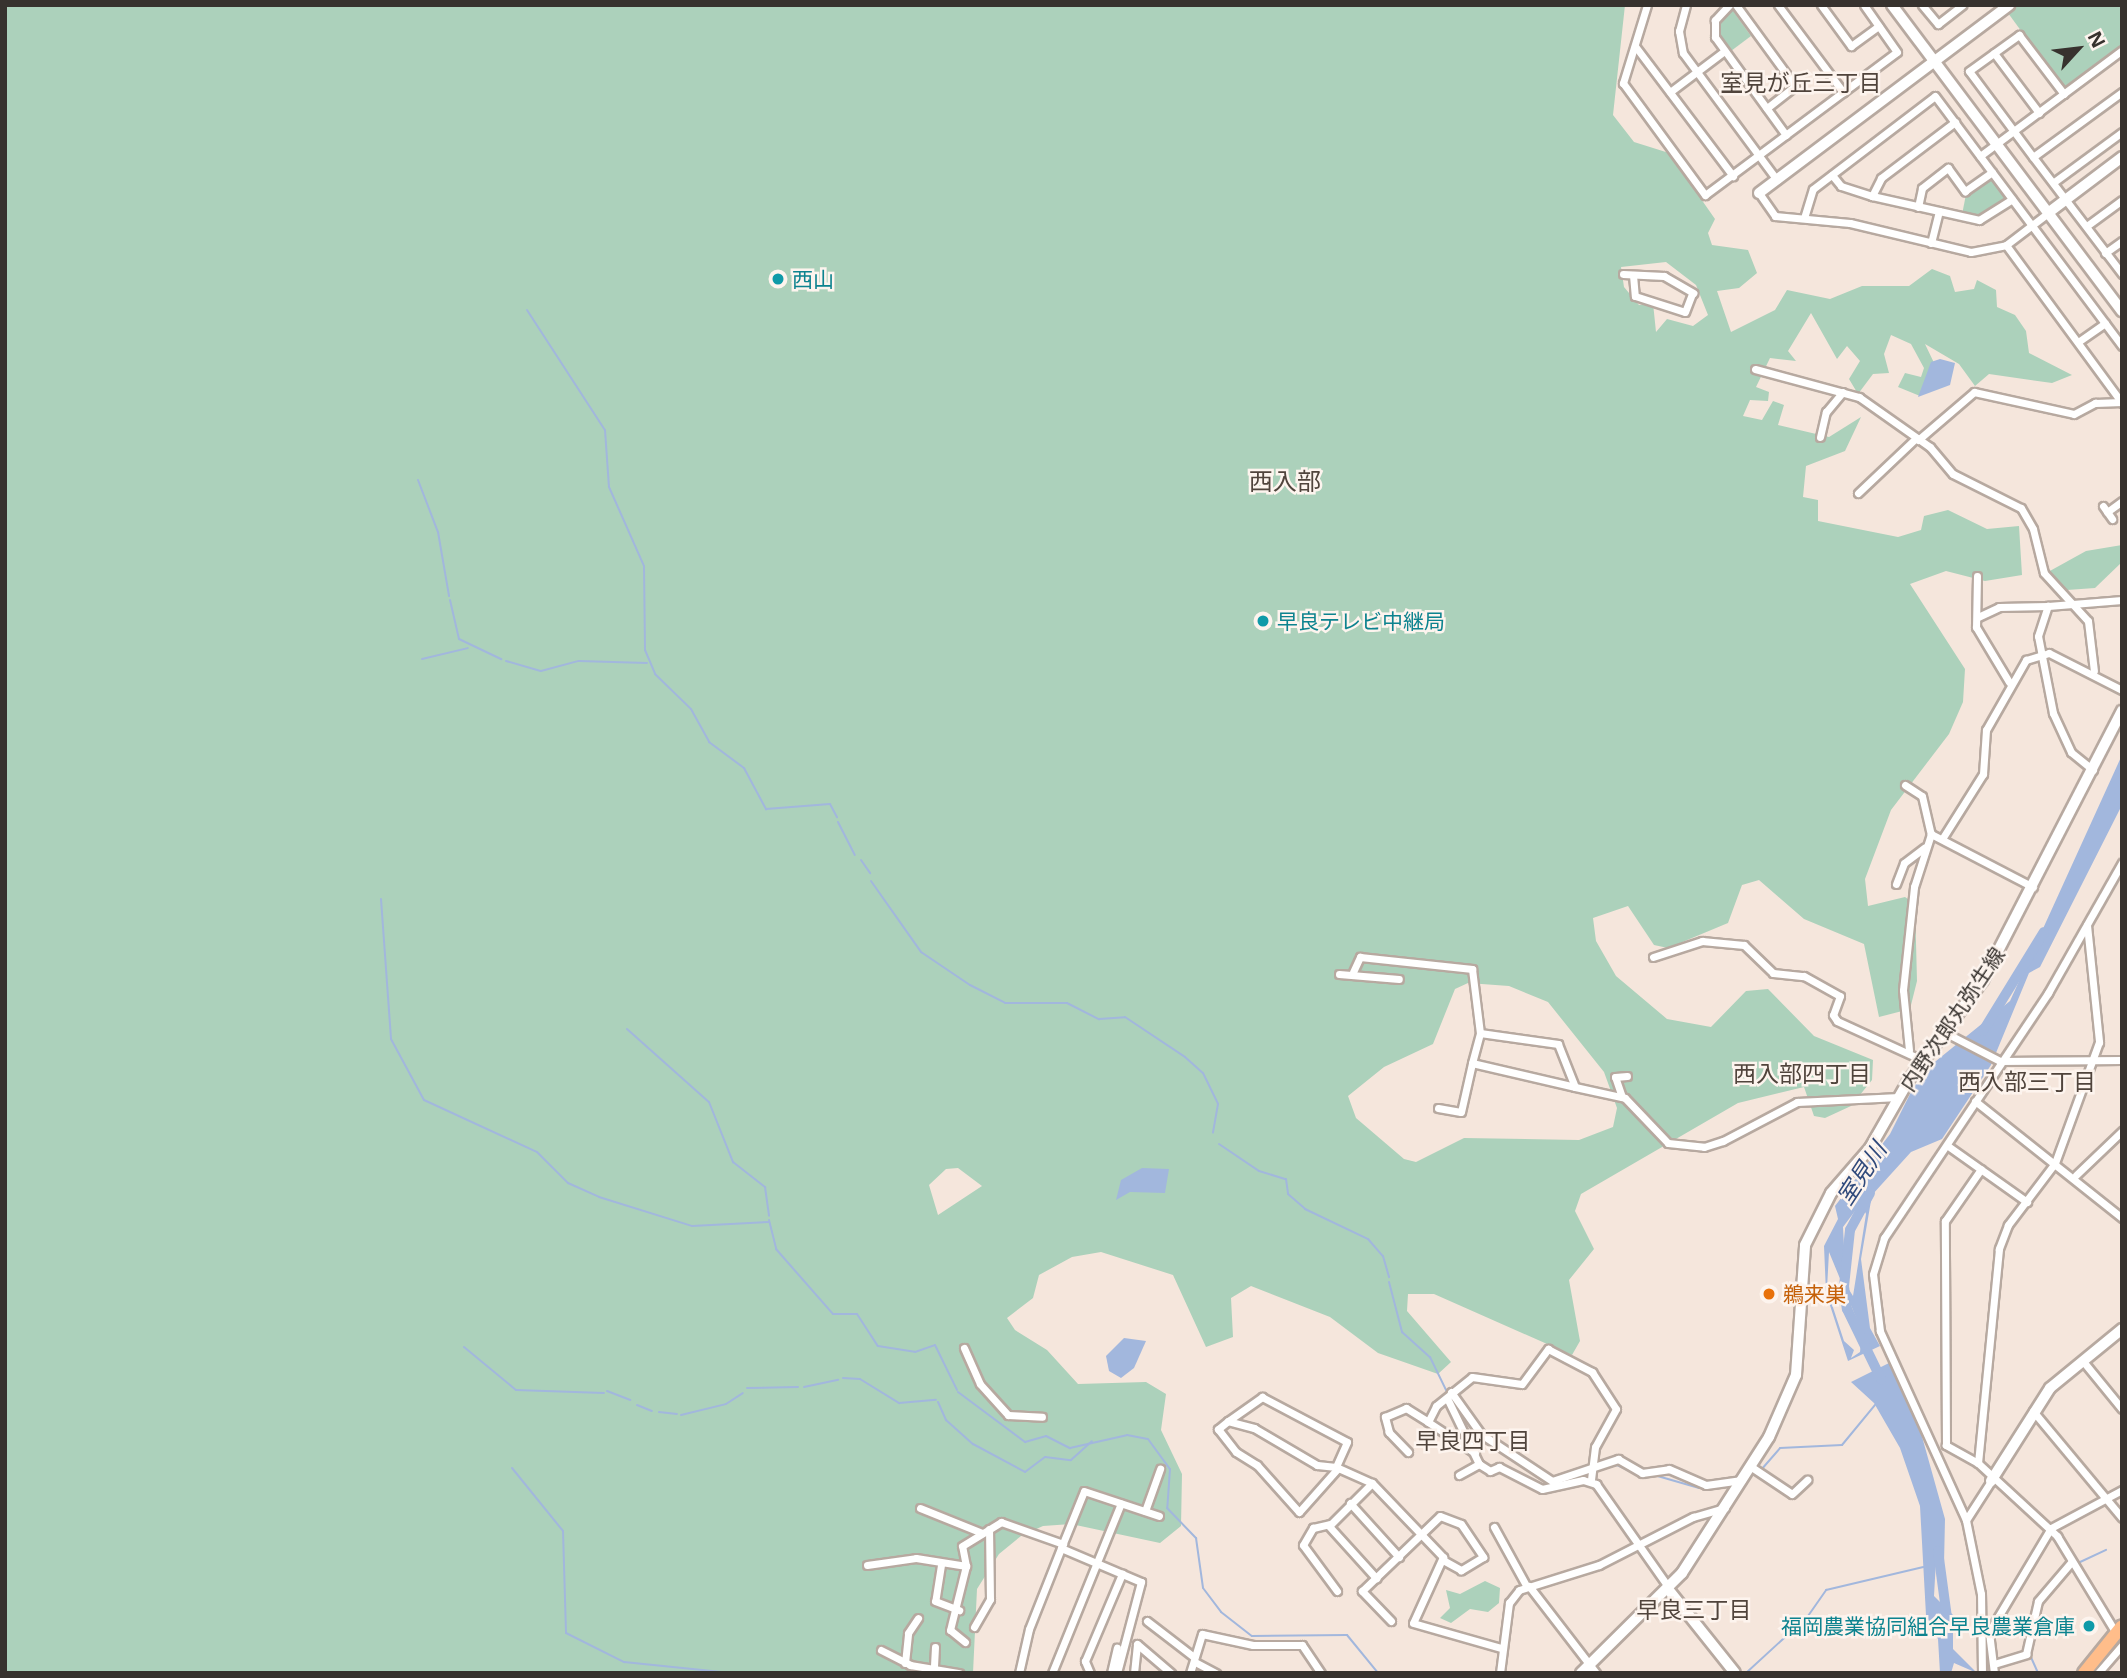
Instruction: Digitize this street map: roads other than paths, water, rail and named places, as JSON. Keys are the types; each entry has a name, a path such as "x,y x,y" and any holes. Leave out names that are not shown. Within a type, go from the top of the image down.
{"highway":[{"path":"2084,1673 2119,1638"}],"main road":[{"path":"1892,5 2122,311"},
{"path":"1759,193 2009,5"},
{"path":"2048,213 2122,157"},
{"name":"内野次郎丸弥生線","path":"1589,1670 1669,1588 1742,1480 1757,1470 1796,1375 1805,1245 1831,1193 1870,1148 1922,1060 1948,1033 2034,887 2122,711"},
{"path":"1992,1481 2033,1411 2082,1359 2122,1329"},
{"path":"1669,1588 1735,1673"}],"street":[{"path":"1647,5 1623,83 1705,195 1897,52 1864,5"},
{"path":"1686,5 1679,40 1696,73 1777,180"},
{"path":"1729,5 1714,26 1723,52 1786,135"},
{"path":"1736,5 1795,86 1767,108"},
{"path":"1778,5 1843,92"},
{"path":"1821,5 1851,46 1879,26"},
{"path":"1922,5 1938,23 1962,5"},
{"path":"2064,94 2019,34 1969,71 2088,225 2122,274"},
{"path":"1634,46 1733,176"},
{"path":"1980,156 2122,50"},
{"path":"1670,92 1723,52"},
{"path":"1994,53 2039,113"},
{"path":"2033,157 2122,92"},
{"path":"1804,218 1809,195 1935,96 2122,346"},
{"path":"1872,196 1881,178 1955,122"},
{"path":"2054,182 2122,132"},
{"path":"1918,207 1922,188 1948,168 1965,191 1992,172"},
{"path":"1832,175 1840,186 1872,196 1979,220 2012,199"},
{"path":"1759,193 1775,216 1804,218 1978,253 2006,245 2048,213"},
{"path":"2088,225 2122,200"},
{"path":"1931,243 1939,211"},
{"path":"2105,253 2122,241"},
{"path":"2006,245 2122,403"},
{"path":"1623,274 1664,276 1694,292 1685,312 1635,296 1633,275"},
{"path":"2078,342 2105,323"},
{"path":"1755,369 1843,392 1871,404 1917,439 1953,474 2021,508 2034,529 2040,567 2077,604 2088,621 2094,671"},
{"path":"1820,437 1826,412 1843,392"},
{"path":"1858,493 1974,392 2074,414 2095,403 2122,403"},
{"path":"2112,519 2105,509 2122,501"},
{"path":"1977,576 1976,627 2009,682"},
{"path":"1978,617 1999,607 2122,600"},
{"path":"2048,606 2038,654 2071,752 2092,770"},
{"path":"2038,654 2094,671 2122,690"},
{"path":"1942,839 1983,774 1982,743 2009,682 2038,654"},
{"path":"1905,785 1923,798 1930,833 1914,887 1903,990 1909,1050"},
{"path":"1930,833 2034,887"},
{"path":"1896,884 1904,863 1923,853 1930,833"},
{"path":"1982,1673 1981,1594 1966,1520 1880,1331 1872,1289 1884,1238 1948,1146 2002,1061 2087,925 2122,863"},
{"path":"1978,1463 1995,1268 2004,1232 2055,1163 2099,1042 2087,925"},
{"path":"1653,957 1702,941 1744,945 1773,973 1804,976 1840,996 1833,1015 1838,1021 1909,1050 1922,1060"},
{"path":"1353,971 1360,957 1472,969 1480,1033 1461,1112 1438,1108"},
{"path":"1339,974 1353,971 1399,979"},
{"path":"1480,1033 1558,1044 1576,1087"},
{"path":"1948,1033 2002,1061 2122,1060"},
{"path":"1472,1063 1622,1097"},
{"path":"1627,1076 1615,1077 1622,1097 1668,1143 1704,1147 1797,1102 1899,1097"},
{"path":"1975,1101 2055,1163 2076,1175 2122,1218"},
{"path":"2076,1175 2122,1131"},
{"path":"1948,1146 2026,1202"},
{"path":"1981,1169 1945,1221 1946,1445 1978,1463 1992,1481 2050,1530 2073,1561 2119,1638 2098,1673"},
{"path":"964,1348 980,1384 1008,1415 1042,1417"},
{"path":"1428,1422 1449,1395 1472,1377 1522,1384 1548,1349 1592,1372 1616,1409 1595,1447 1591,1480 1643,1545 1669,1588"},
{"path":"2082,1359 2122,1409"},
{"path":"1449,1395 1479,1464 1542,1489 1591,1480"},
{"path":"1449,1395 1481,1434 1552,1480 1594,1464 1623,1460 1642,1473 1669,1469 1706,1485 1742,1480"},
{"path":"1268,1398 1347,1442 1337,1468 1299,1512 1257,1465 1236,1452 1217,1429 1228,1421 1268,1398"},
{"path":"1408,1452 1388,1432 1385,1417 1406,1408 1475,1453"},
{"path":"2033,1411 2122,1518"},
{"path":"1228,1421 1254,1428 1317,1465 1337,1468 1372,1483 1422,1535 1443,1560 1461,1570 1483,1557 1450,1517 1440,1516 1422,1535 1362,1591 1391,1621"},
{"path":"1459,1475 1479,1464"},
{"path":"1146,1511 1160,1469"},
{"path":"1757,1470 1792,1494 1807,1480"},
{"path":"1966,1520 1992,1481"},
{"path":"1337,1591 1303,1545 1313,1528 1328,1525 1372,1483"},
{"path":"1994,1673 1989,1632 2050,1530 2122,1490"},
{"path":"1019,1673 1032,1619 1084,1491 1159,1516"},
{"path":"1052,1673 1121,1503"},
{"path":"1350,1503 1399,1557"},
{"path":"920,1508 985,1532"},
{"path":"1500,1673 1501,1648 1509,1603 1528,1587 1643,1545 1693,1517 1725,1508"},
{"path":"965,1642 950,1630 959,1610 966,1566 962,1546 1001,1522 1141,1582 1117,1673"},
{"path":"1328,1525 1376,1578"},
{"path":"1494,1527 1528,1587 1589,1670"},
{"path":"974,1627 990,1599 985,1532"},
{"path":"867,1565 916,1558 941,1565 966,1566"},
{"path":"1443,1560 1413,1623 1501,1648"},
{"path":"1994,1664 2026,1654 2038,1601 2073,1561"},
{"path":"941,1565 935,1601 959,1610"},
{"path":"1090,1673 1085,1661 1122,1574"},
{"path":"905,1663 908,1633 918,1618"},
{"path":"1147,1621 1216,1673"},
{"path":"1190,1673 1202,1634 1253,1646 1302,1646 1321,1673"},
{"path":"1134,1673 1136,1644 1171,1673"},
{"path":"934,1666 935,1647"},
{"path":"1111,1673 1117,1648"},
{"path":"881,1650 905,1663 934,1666 959,1673"}],"water":[{"path":"1940,359 1955,363 1950,385 1918,397 1931,362"},
{"path":"2122,755 2122,805 2040,967 2029,973 1991,1065 1942,1139 1911,1152 1872,1195 1861,1259 1870,1328 1880,1346 1848,1361 1826,1293 1824,1246 1838,1219 1835,1206 1890,1134 1920,1074 2010,1001","holes":["1861,1203 1866,1214 1853,1296 1846,1285 1843,1227","1829,1252 1862,1332 1860,1352 1851,1358 1854,1350 1844,1341 1827,1289"]},
{"path":"1142,1168 1169,1169 1165,1193 1130,1192 1116,1200 1121,1180"},
{"path":"1124,1338 1146,1341 1134,1368 1121,1378 1109,1371 1106,1356"},
{"path":"1889,1363 1921,1433 1945,1519 1944,1564 1936,1560 1934,1596 1953,1615 1953,1649 1977,1673 1954,1663 1951,1673 1940,1673 1938,1639 1926,1615 1920,1506 1900,1448 1874,1403 1851,1382"}],"waterway":[{"path":"527,310 605,430 609,487 644,566 645,650 655,674 691,709 709,742 744,768 766,809 830,804 837,817"},
{"path":"418,480 438,532 449,596"},
{"path":"450,600 459,639 501,659"},
{"path":"422,659 468,648"},
{"path":"506,661 541,671 579,661 647,663"},
{"path":"838,822 855,855"},
{"path":"861,860 870,873"},
{"path":"871,881 921,952 970,985 1005,1003 1067,1003 1099,1019 1125,1017 1185,1057 1203,1073 1218,1104 1213,1133"},
{"path":"381,899 391,1039 424,1100 537,1152 568,1183 599,1197 692,1226 769,1222"},
{"name":"室見川","path":"1983,1031 2044,932"},
{"path":"627,1029 709,1102 733,1162 765,1187 769,1216"},
{"path":"1219,1144 1259,1171 1286,1179 1288,1194 1305,1209 1368,1239 1383,1256 1389,1277"},
{"name":"室見川","path":"1870,1193 1850,1230 1844,1286 1847,1309 1881,1379"},
{"path":"769,1220 776,1249 833,1314 857,1314 878,1346 915,1352 935,1345 957,1390"},
{"path":"1389,1282 1402,1332 1430,1357 1448,1394"},
{"path":"464,1347 516,1390 604,1393"},
{"path":"843,1378 860,1379 899,1403 936,1400"},
{"path":"804,1387 838,1380"},
{"path":"747,1388 798,1387"},
{"path":"607,1391 630,1400"},
{"path":"958,1392 1025,1442 1046,1436 1070,1448 1127,1435 1148,1439 1170,1469 1167,1508 1196,1538 1203,1588 1221,1612 1252,1636 1347,1635 1378,1673"},
{"path":"681,1415 726,1404 743,1393"},
{"path":"938,1402 946,1420 973,1444 1025,1472 1045,1457 1071,1460 1092,1441"},
{"path":"637,1405 652,1411"},
{"path":"1761,1470 1780,1448 1842,1445 1875,1405"},
{"path":"659,1412 677,1414"},
{"path":"1459,1414 1476,1433"},
{"path":"1597,1470 1617,1465 1638,1475"},
{"path":"512,1468 563,1531 566,1633 624,1662 731,1673"},
{"path":"1654,1475 1699,1488 1722,1486"},
{"path":"2078,1563 2106,1550"},
{"name":"室見川","path":"1938,1551 1948,1625"},
{"name":"室見川","path":"1936,1566 1942,1567"},
{"path":"1746,1673 1808,1616 1826,1590 1923,1567"},
{"path":"2030,1655 2038,1673"}],"place":[{"name":"西山","path":"778,279"},
{"name":"早良テレビ中継局","path":"1263,621"},
{"name":"鵜来巣","path":"1769,1294"},
{"name":"福岡農業協同組合早良農業倉庫","path":"2089,1626"}],"district":[{"name":"室見が丘三丁目","path":"1801,82"},
{"name":"西入部","path":"1285,481"},
{"name":"西入部四丁目","path":"1802,1073"},
{"name":"西入部三丁目","path":"2027,1081"},
{"name":"早良四丁目","path":"1473,1440"},
{"name":"早良三丁目","path":"1694,1609"}]}
